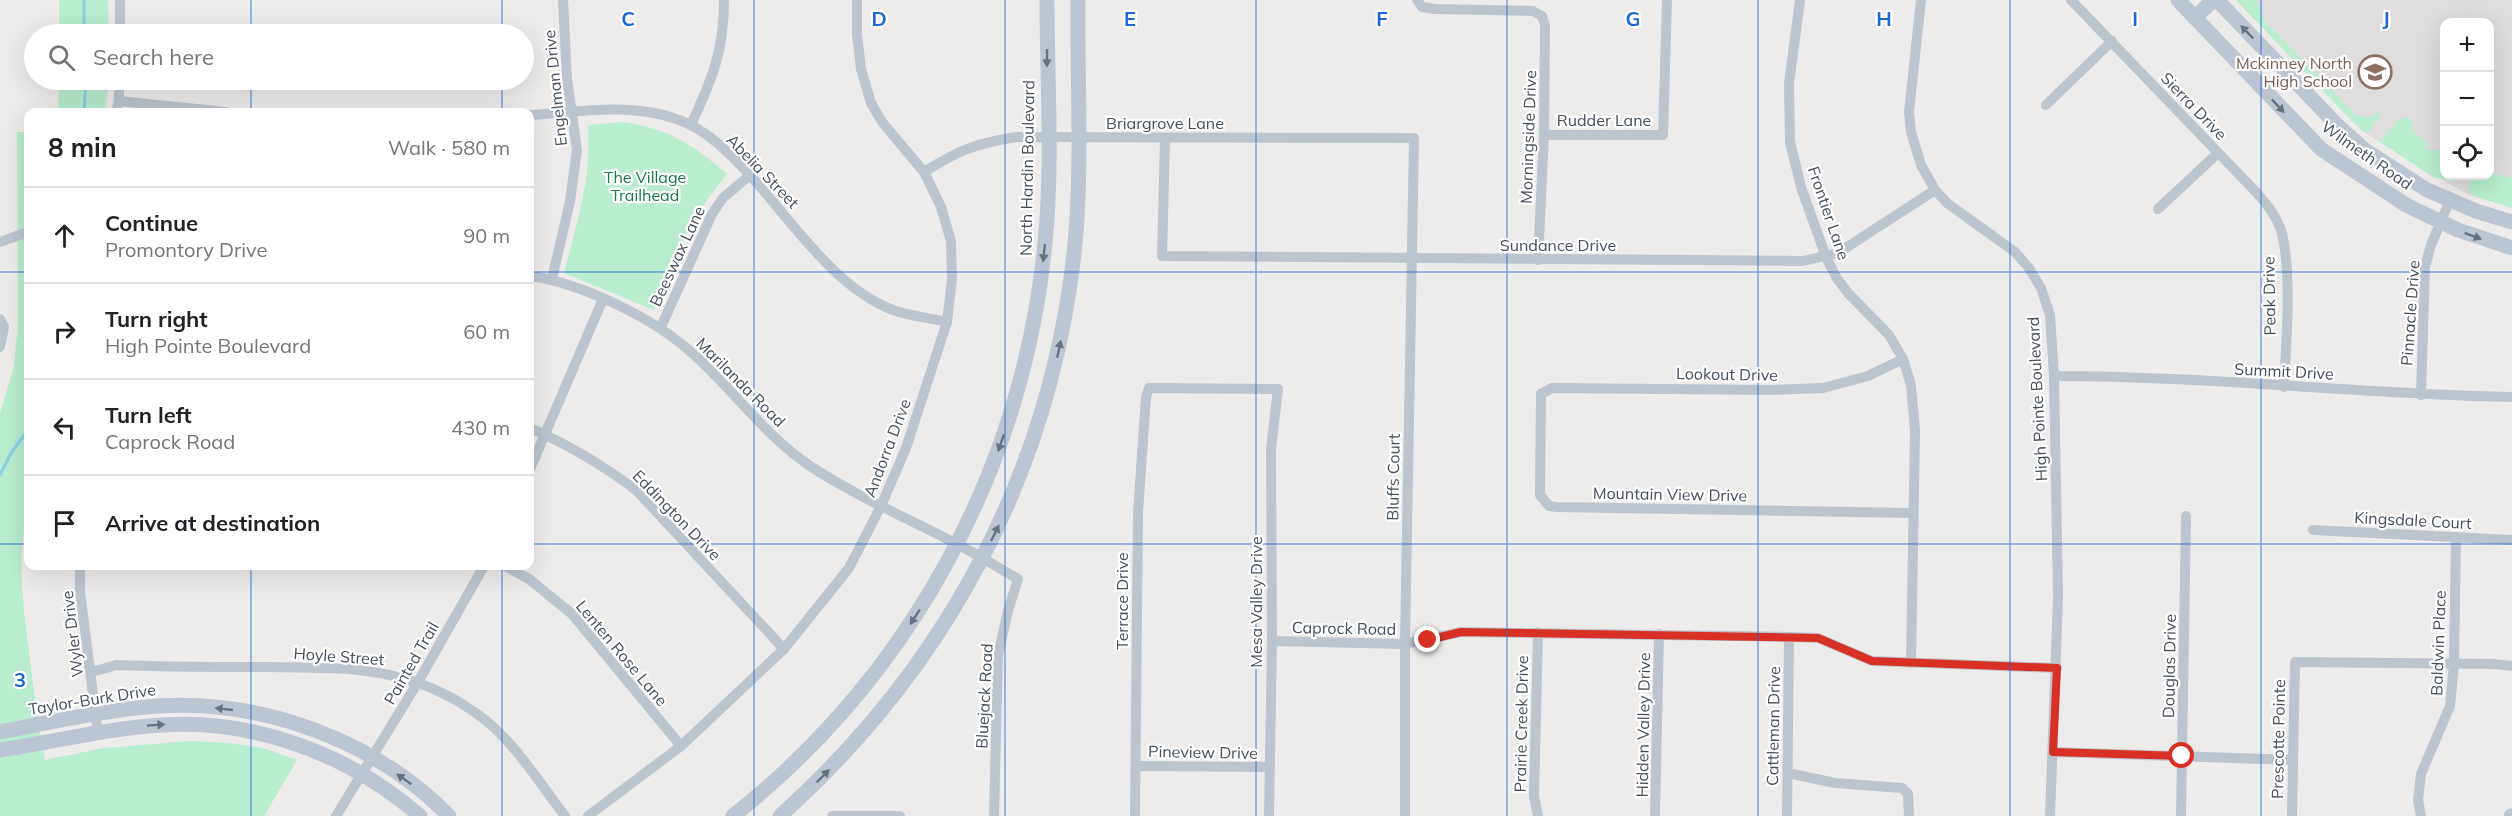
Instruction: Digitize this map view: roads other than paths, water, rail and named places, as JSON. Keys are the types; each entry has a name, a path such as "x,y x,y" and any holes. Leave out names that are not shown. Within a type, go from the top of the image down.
{"main road":[{"name":"North Hardin Boulevard","path":"733,816 781,777 847,708 911,623 958,544 1000,448 1026,357 1039,293 1045,242 1048,138 1047,0"},
{"path":"780,816 820,779 891,700 944,627 983,558 1010,502 1028,455 1056,359 1074,254 1078,138 1078,0"},
{"name":"Wilmeth Road","path":"2178,0 2320,149 2386,192 2440,222 2481,239 2512,248"},
{"path":"2194,18 2215,0"},
{"name":"Wilmeth Road","path":"2215,0 2346,134 2405,177 2450,200 2512,222"},
{"name":"Taylor-Burk Drive","path":"0,732 160,706 236,710 281,720 326,735 373,758 416,787 449,816"},
{"path":"0,750 164,725 227,727 281,739 331,759 362,774 400,798 420,816"}],"street":[{"path":"120,0 120,24"},
{"name":"Engelman Drive","path":"552,279 570,201 577,150 564,42 563,0"},
{"path":"691,125 710,85 721,52 724,0"},
{"name":"Andorra Drive","path":"588,816 681,746 784,649 849,567 881,506 906,448 947,322 952,279 951,241 941,207 924,172 882,122 871,103 861,69 857,34 857,0"},
{"name":"Rudder Lane","path":"1544,135 1663,135 1667,0"},
{"name":"Frontier Lane","path":"1800,0 1789,84 1790,142 1801,187 1826,257 1842,286 1889,335 1903,359 1911,385 1914,406 1911,663"},
{"name":"High Pointe Boulevard","path":"1921,0 1909,97 1909,122 1917,154 1935,190 1959,214 2015,252 2042,288 2050,315 2054,375 2058,597 2050,816"},
{"name":"Sierra Drive","path":"2071,0 2268,206 2279,225 2282,240"},
{"name":"Morningside Drive","path":"1420,3 1435,9 1533,11 1542,16 1545,24 1544,135 1538,260"},
{"path":"2046,105 2112,41"},
{"path":"117,108 119,90"},
{"path":"119,101 187,108"},
{"name":"Abelia Street","path":"534,115 618,109 679,119 691,125 728,152 831,267 866,295 892,309 947,322"},
{"name":"Briargrove Lane","path":"924,172 958,151 1016,137 1414,138"},
{"name":"Sundance Drive","path":"1165,138 1162,256 1787,262 1826,257 1857,241 1935,190"},
{"name":"Bluffs Court","path":"1405,816 1405,644 1414,138"},
{"path":"2158,209 2218,153"},
{"name":"Beeswax Lane","path":"661,327 712,214 723,198 750,175"},
{"name":"Pinnacle Drive","path":"2421,395 2425,274 2428,255 2450,200"},
{"path":"0,242 24,233"},
{"name":"Peak Drive","path":"2282,240 2286,275 2284,387"},
{"name":"Marilanda Road","path":"534,277 552,279 603,299 661,327 693,353 763,428 810,466 881,506 958,544 1018,579"},
{"path":"534,461 603,299"},
{"path":"0,319 4,327 0,347"},
{"name":"Lookout Drive","path":"1546,390 1559,386 1771,390 1823,388 1868,376 1903,359"},
{"name":"Summit Drive","path":"2054,375 2145,377 2421,395 2512,398"},
{"name":"Mesa Valley Drive","path":"1149,388 1278,388 1271,449 1272,641 1269,816"},
{"name":"Terrace Drive","path":"1135,816 1138,512 1146,397 1149,388"},
{"name":"Mountain View Drive","path":"1546,390 1541,394 1540,495 1549,506 1913,513"},
{"name":"Eddington Drive","path":"534,430 609,470 637,491 784,649"},
{"name":"Douglas Drive","path":"2181,816 2187,516"},
{"name":"Kingsdale Court","path":"2313,530 2512,540"},
{"name":"Baldwin Place","path":"2421,816 2418,800 2421,774 2450,706 2454,664 2456,537"},
{"name":"Wyler Drive","path":"80,570 80,591 98,734"},
{"name":"Painted Trail","path":"336,816 373,758 482,570"},
{"name":"Lenten Rose Lane","path":"512,570 529,579 572,614 681,746"},
{"name":"Bluejack Road","path":"994,816 998,655 1018,579"},
{"name":"Caprock Road","path":"1272,641 1405,644 1461,632 1789,637 1818,638 1872,661 2057,668"},
{"name":"Prairie Creek Drive","path":"1538,632 1534,796 1538,816"},
{"name":"Hidden Valley Drive","path":"1655,816 1659,634"},
{"name":"Cattleman Drive","path":"1787,816 1789,637"},
{"name":"Prescotte Pointe","path":"2292,816 2295,662 2454,664"},
{"path":"2454,664 2512,666"},
{"name":"Hoyle Street","path":"92,672 116,665 350,668 382,672 418,682 476,714 499,733 566,816"},
{"path":"2053,752 2293,760"},
{"name":"Pineview Drive","path":"1136,766 1270,767"},
{"path":"1788,773 1836,783 1902,788 1908,794 1909,816"},
{"path":"832,816 900,816"}],"waterway":[{"path":"84,0 84,24"},
{"path":"84,108 85,90"},
{"path":"0,475 11,453 24,435"}],"place":[{"name":"Mckinney North High School","path":"2375,72"}],"park label":[{"name":"The Village Trailhead","path":"645,186"}]}
